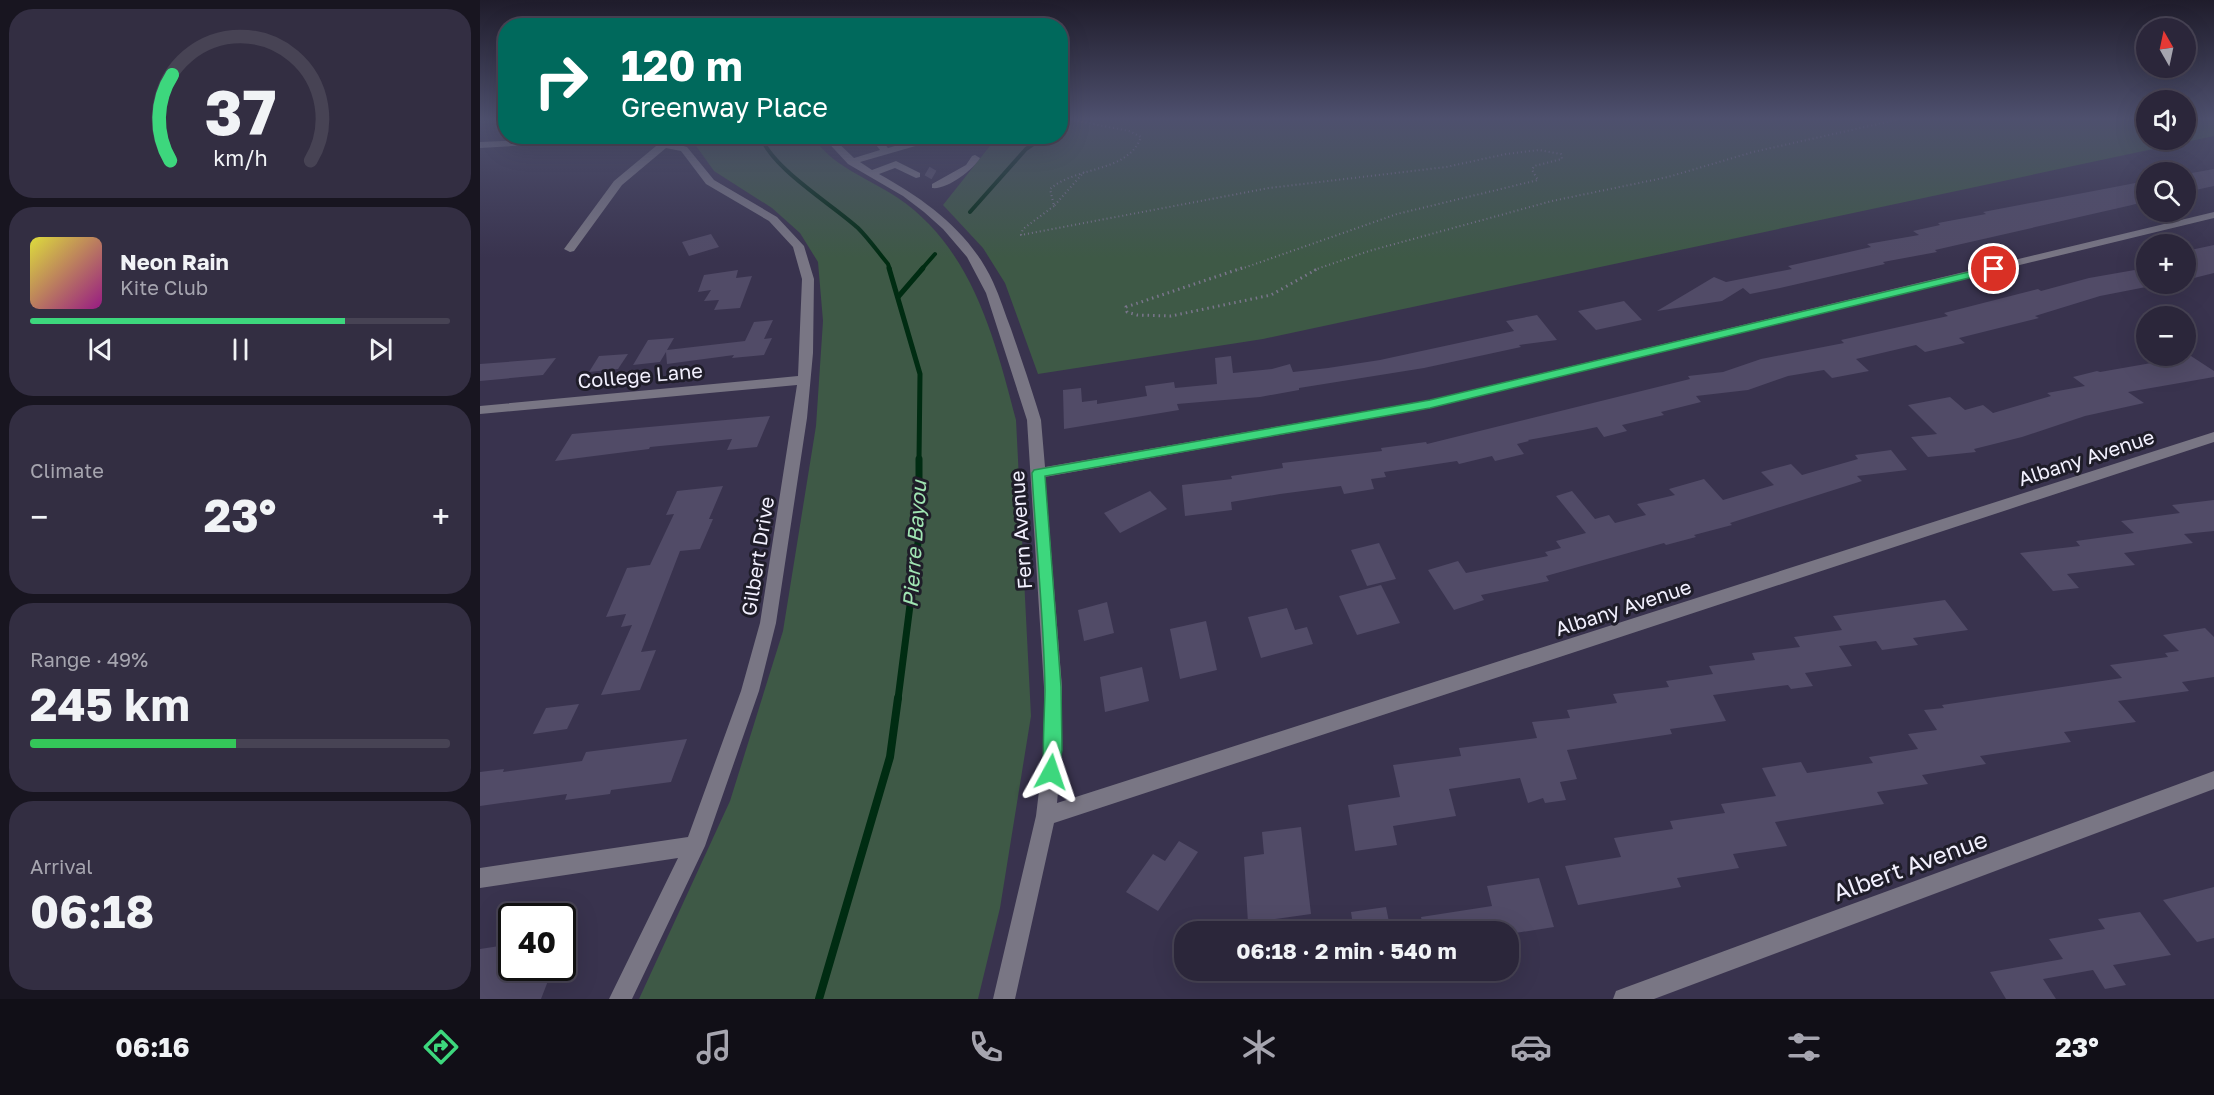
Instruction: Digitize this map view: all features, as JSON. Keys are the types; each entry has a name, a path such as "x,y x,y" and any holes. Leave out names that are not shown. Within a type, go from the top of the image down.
{"street":[{"path":"570,249 618,183 637,165"},
{"name":"Gilbert Drive","path":"620,999 695,846 750,691 768,623 804,380 808,279 798,246 773,219 710,182 698,165"},
{"name":"Fern Avenue","path":"855,165 912,197 946,225 968,250 985,277 1034,420 1053,687 1053,750 1046,816 1004,999"},
{"path":"870,174 894,165"},
{"path":"897,165 928,178"},
{"path":"912,197 928,178 970,167 971,165"},
{"path":"1038,473 1430,404 2214,215"},
{"name":"College Lane","path":"480,410 804,380"},
{"name":"Albany Avenue","path":"1046,816 2214,437"},
{"name":"Albert Avenue","path":"1624,999 2214,780"},
{"path":"480,878 695,846"}],"path":[{"path":"1054,206 1050,189 1055,182 1109,165"},
{"path":"1084,172 1054,206 1023,229 1021,235 1269,188 1457,165"},
{"path":"1540,165 1534,166 1532,170 1538,180 1397,214 1312,246 1126,306 1127,312 1137,315 1171,316 1271,295 1314,270 1369,251 1552,201 1668,177 1710,165"}],"green space":[{"path":"709,165 842,165 898,198 945,242 977,297 999,358 1016,420 1031,716 1000,908 978,999 639,999 730,801 783,631 816,426 823,321 818,262 800,233 772,208 714,171"},
{"path":"975,165 2080,165 1263,339 1038,374 1005,283 983,248 943,205"}],"building":[{"path":"2214,169 2214,186 2196,190 2196,172"},
{"path":"2136,183 2136,204 2132,205 1780,288 1750,294 1743,288 1722,301 1657,311 1714,277 1726,282 1792,269 1788,266 1871,247 1867,244 1919,235 1913,231 1940,225 1938,223 1986,214 1983,212"},
{"path":"711,234 719,247 689,256 682,242"},
{"path":"2214,245 2214,273 2196,278 2196,249"},
{"path":"738,270 736,278 752,276 740,308 714,310 719,300 704,301 711,290 698,292 704,275"},
{"path":"2136,270 2136,289 2100,296 2035,316 2039,318 1959,338 1965,343 1925,352 1916,345 1856,359 1869,371 1832,378 1824,370 1788,376 1748,390 1696,396 1701,402 1661,412 1664,415 1622,425 1627,431 1604,437 1597,427 1528,440 1517,444 1524,454 1495,461 1492,456 1459,464 1457,461 1384,472 1386,477 1371,479 1374,489 1344,494 1341,486 1280,494 1231,502 1232,510 1185,516 1182,485 1232,479 1231,476 1283,468 1282,463 1382,451 1381,448 1426,442 1427,444 1690,379 1688,376 1723,372 1761,359 1844,343 1841,340 1948,316 1944,313 2089,278"},
{"path":"1624,301 1642,320 1596,330 1578,311"},
{"path":"1537,315 1557,340 1519,345 1521,347 1424,368 1299,388 1299,390 1260,397 1177,404 1179,410 1064,429 1063,390 1081,388 1082,402 1097,400 1097,404 1147,396 1145,386 1174,382 1175,388 1217,384 1215,358 1231,356 1233,373 1272,369 1290,364 1293,372 1380,360 1514,331 1506,321"},
{"path":"773,320 764,339 772,338 764,355 732,358 734,355 667,364 666,352 660,362 633,365 648,340 674,338 667,350 745,341 754,322"},
{"path":"628,354 618,369 589,372 599,356"},
{"path":"556,358 543,375 480,381 480,364"},
{"path":"2196,359 2214,371 2214,377 2128,392 2144,403 2085,416 2022,437 1974,449 1976,452 1928,457 1911,437 1937,434 1908,405 1950,397 1965,410 1983,405 1993,413 2051,396 2047,393 2085,386 2073,377 2136,366 2196,366"},
{"path":"770,416 757,447 727,450 732,439 650,447 649,449 555,461 572,434"},
{"path":"1891,450 1907,470 1857,476 1862,481 1730,523 1732,525 1694,535 1696,537 1666,545 1664,543 1546,576 1549,581 1481,595 1484,600 1454,610 1428,570 1458,561 1466,573 1548,556 1545,552 1561,548 1556,541 1586,533 1556,496 1572,491 1595,519 1609,515 1615,523 1646,515 1637,504 1675,495 1669,489 1704,479 1723,500 1774,485 1761,472 1791,464 1802,475 1858,459 1855,455"},
{"path":"723,486 709,519 713,519 700,549 680,551 641,652 656,650 640,690 601,695 632,625 621,627 626,614 606,617 627,568 650,565 674,514 666,515 677,491"},
{"path":"1150,491 1167,509 1120,533 1104,513"},
{"path":"2214,500 2214,531 2184,534 2193,543 2124,553 2135,565 2067,574 2079,588 2053,591 2020,553 2080,546 2076,541 2134,533 2121,521 2180,513 2172,505"},
{"path":"1379,543 1396,579 1367,586 1351,550"},
{"path":"1381,585 1400,623 1357,635 1339,596"},
{"path":"1945,600 1968,630 1913,638 1918,645 1882,650 1876,641 1839,646 1852,666 1805,673 1813,686 1791,689 1788,685 1713,695 1726,721 1670,729 1672,734 1567,750 1577,779 1560,782 1566,800 1545,803 1543,798 1528,803 1520,778 1449,789 1456,816 1393,826 1397,845 1355,851 1348,805 1400,797 1393,765 1461,756 1459,748 1537,738 1532,722 1570,718 1567,710 1617,703 1613,694 1669,687 1666,681 1713,674 1709,666 1755,660 1752,653 1800,647 1794,637 1842,630 1833,616"},
{"path":"1107,602 1114,633 1084,641 1078,610"},
{"path":"1287,608 1295,630 1307,627 1313,644 1261,658 1248,617"},
{"path":"1206,621 1217,670 1180,679 1170,629"},
{"path":"2205,628 2214,637 2214,677 2182,682 2189,691 2118,701 2136,722 2064,732 2071,742 1980,756 1986,764 1922,775 1928,784 1877,792 1884,804 1775,822 1787,846 1733,854 1739,868 1677,878 1681,887 1578,905 1565,866 1621,857 1614,838 1673,829 1670,821 1725,813 1721,804 1776,796 1762,768 1801,762 1807,773 1873,763 1869,757 1918,749 1908,734 1937,730 1924,710 1944,708 1942,705 2122,678 2110,665 2168,657 2165,653 2179,651 2163,635"},
{"path":"1142,667 1149,701 1105,712 1100,677"},
{"path":"579,704 567,729 533,734 546,708"},
{"path":"687,739 671,782 611,790 610,794 565,800 567,794 480,806 480,772 504,769 503,772 582,761 586,752"},
{"path":"1301,827 1311,914 1248,921 1244,857 1264,854 1262,832"},
{"path":"1179,841 1198,852 1158,911 1126,892 1153,854 1165,861"},
{"path":"1539,878 1554,927 1519,932 1519,921 1422,921 1421,917 1492,906 1487,886"},
{"path":"2214,887 2214,938 2197,942 2163,900"},
{"path":"1386,907 1389,921 1352,921 1351,912"},
{"path":"2140,912 2171,955 2113,965 2126,985 2105,989 2093,970 2043,979 2056,999 2006,999 1990,972 2063,959 2049,939 2105,929 2098,919"},
{"path":"498,946 496,968 498,968 498,981 548,981 541,999 480,999 480,949"}],"waterway":[{"name":"Pierre Bayou","path":"781,165 858,228 888,264 890,270"},
{"path":"970,212 1012,165"},
{"path":"921,270 935,254"},
{"name":"Pierre Bayou","path":"889,268 920,374 919,460"},
{"path":"898,297 923,268"},
{"name":"Pierre Bayou","path":"898,699 919,535 919,460"},
{"name":"Pierre Bayou","path":"819,999 890,757 898,698"}],"tunnel":[{"path":"927,171 934,175"}],"route":[{"path":"1051,772 1053,687 1038,473 1430,404 1994,269"}]}
